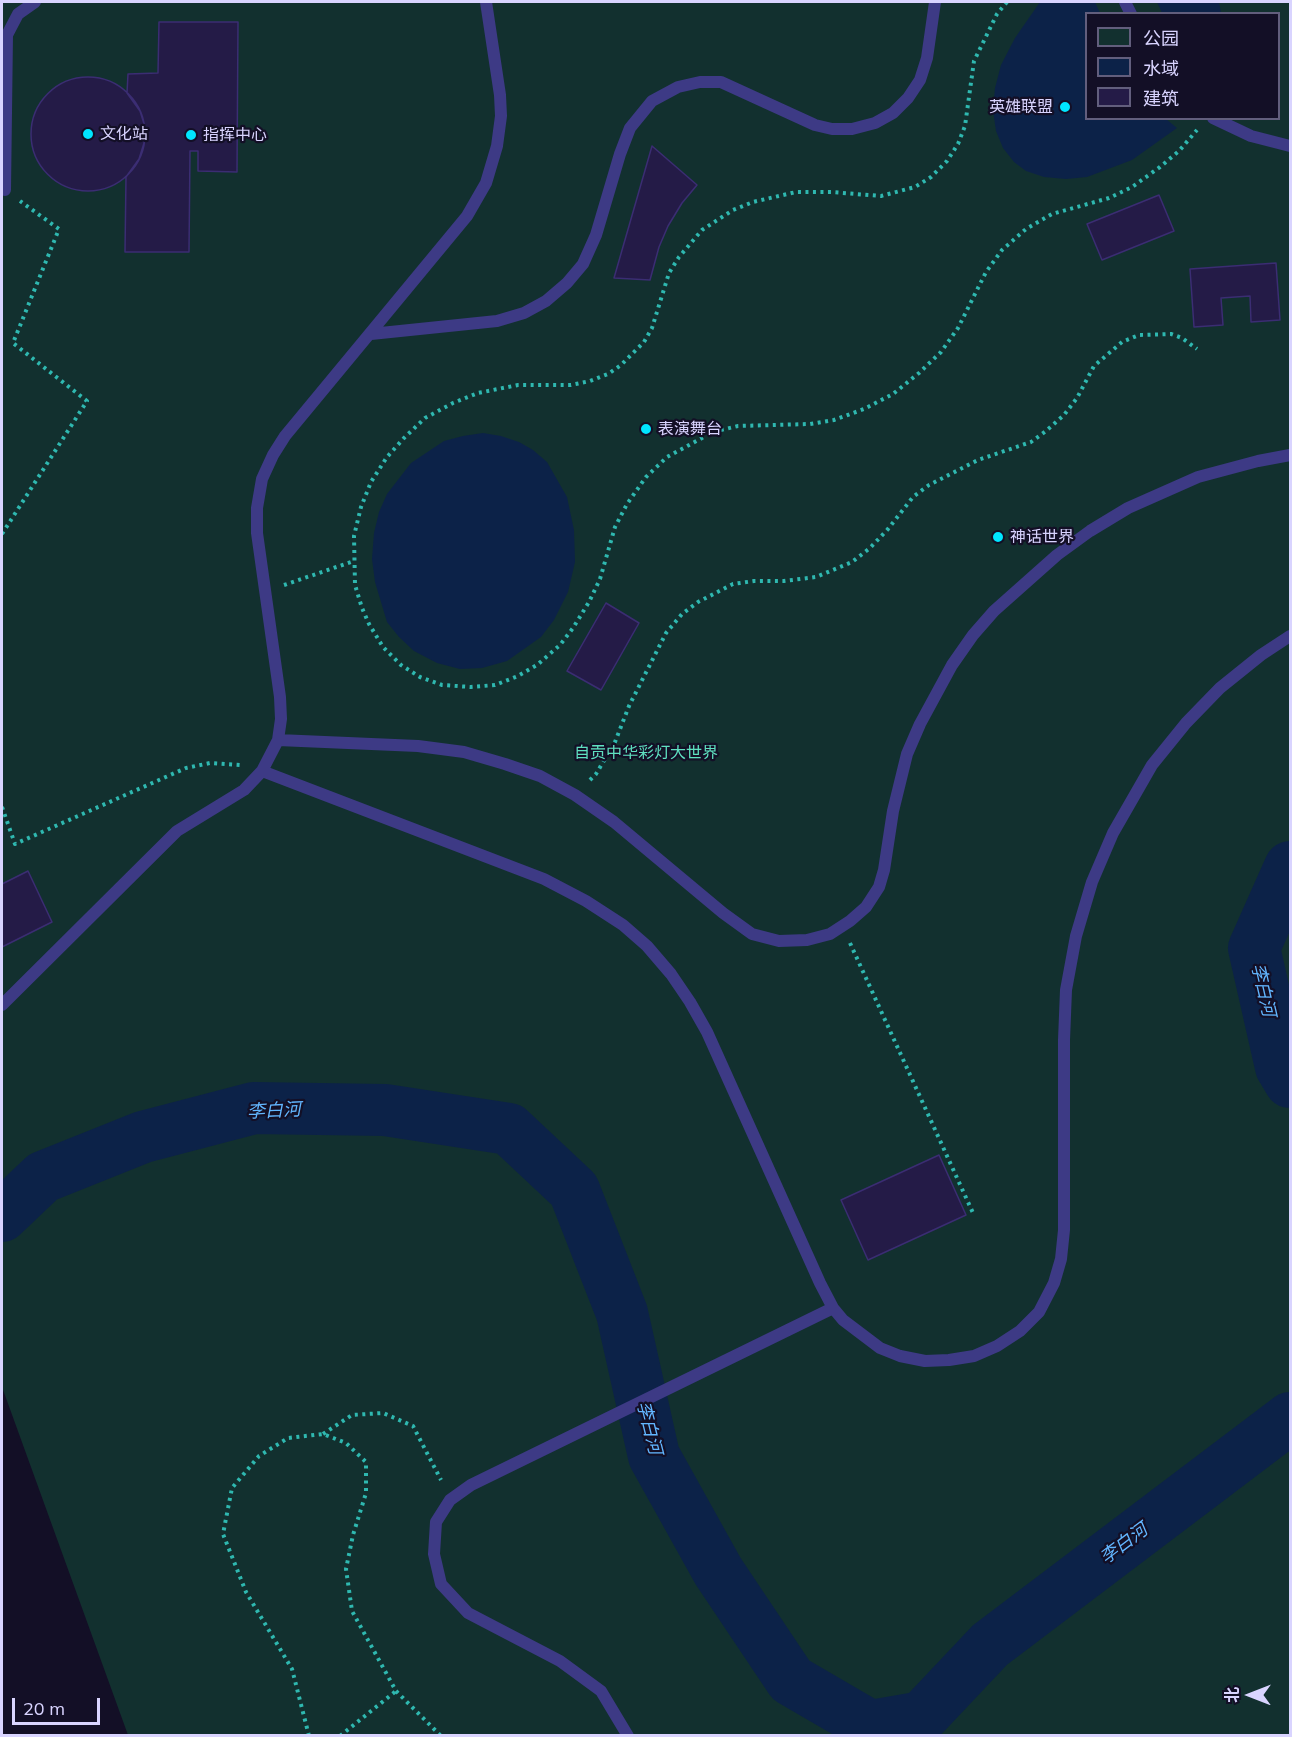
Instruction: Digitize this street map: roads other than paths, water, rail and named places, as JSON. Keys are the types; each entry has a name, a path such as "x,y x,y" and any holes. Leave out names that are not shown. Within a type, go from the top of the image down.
{"lane":[{"path":"5,190 7,35 18,14 35,2"},
{"path":"2,1005 177,831 244,789 262,771 278,740 280,697 256,533 262,479 285,436 467,216 486,183 497,146 501,116 486,2"},
{"path":"371,334 497,321 524,313 546,301 583,264 596,235 630,128 652,101 678,87 700,82 721,82 802,120 832,129 852,129 864,126 893,113 908,98 920,80 927,58 935,2"},
{"path":"1208,121 1251,136 1290,146"},
{"path":"278,740 418,746 464,752 540,776 575,795 615,822 723,914 752,934 779,941 807,940 830,934 866,907 879,887 884,870 895,801 907,754 920,724 952,665 994,611 1057,555 1128,508 1198,477 1258,460 1290,455"},
{"path":"262,771 544,879 586,901 623,926 647,946 671,974 706,1032 833,1308 843,1320 880,1348 900,1356 926,1361 950,1360 974,1356 998,1346 1020,1331 1039,1311 1054,1283 1061,1259 1064,1230 1066,990 1076,936 1092,882 1113,833 1152,765 1186,723 1220,688 1261,655 1290,636"},
{"path":"628,1736 601,1691 560,1661 468,1613 441,1584 434,1554 436,1522 450,1500 471,1485 833,1308"}],"water":[{"path":"1040,2 1095,2 1100,12 1085,12 1085,120 1167,120 1177,128 1132,160 1087,177 1066,179 1044,177 1026,171 1014,162 1003,148 996,131 993,110 995,88 1001,65 1015,38"},
{"path":"1157,2 1219,2 1221,12 1162,12"},
{"path":"483,433 519,442 547,462 567,497 574,530 575,562 568,592 554,620 541,637 507,661 482,668 460,669 437,663 414,651 387,622 375,582 372,559 374,533 379,512 387,494 411,463 444,441"}],"waterway":[{"name":"李白河","path":"1290,867 1254,948 1281,1067 1290,1082"},
{"name":"李白河","path":"2,1216 43,1177 143,1137 254,1108 385,1110 509,1129 574,1190 622,1313 654,1456 718,1571 791,1680 870,1726 922,1717 990,1645 1290,1418"}],"place":[{"name":"英雄联盟","path":"1065,107"},
{"name":"文化站","path":"88,134"},
{"name":"指挥中心","path":"191,135"},
{"name":"表演舞台","path":"646,429"},
{"name":"神话世界","path":"998,537"}],"park label":[{"name":"自贡中华彩灯大世界","path":"646,753"}]}
